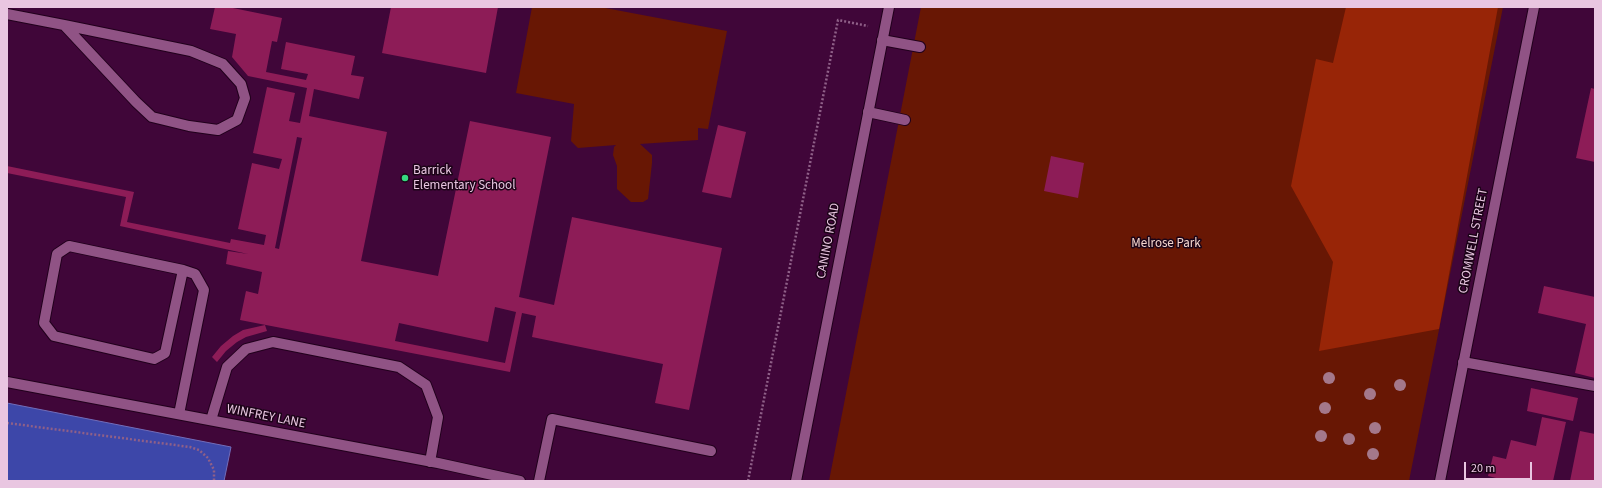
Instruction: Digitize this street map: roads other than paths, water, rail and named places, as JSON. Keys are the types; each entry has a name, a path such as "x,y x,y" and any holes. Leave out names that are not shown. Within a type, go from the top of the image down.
{"street":[{"name":"CANINO ROAD","path":"796,481 889,7"},
{"name":"CROMWELL STREET","path":"1440,481 1534,7"},
{"path":"7,14 64,25 191,51 223,64 241,84 245,98 238,120 218,130 188,126 152,116 136,102 64,25"},
{"path":"882,40 920,47"},
{"path":"868,112 905,120"},
{"path":"179,414 204,290 195,274 183,270 69,246 58,254 44,323 54,336 154,359 165,353 183,270"},
{"path":"211,420 227,368 246,349 272,342 399,368 426,385 438,417 430,462"},
{"path":"1463,362 1595,386"},
{"name":"WINFREY LANE","path":"7,382 430,462 520,481"},
{"path":"539,481 552,419 711,452"}],"place":[{"name":"Barrick Elementary School","path":"405,178"}],"park label":[{"name":"Melrose Park","path":"1166,244"}]}
